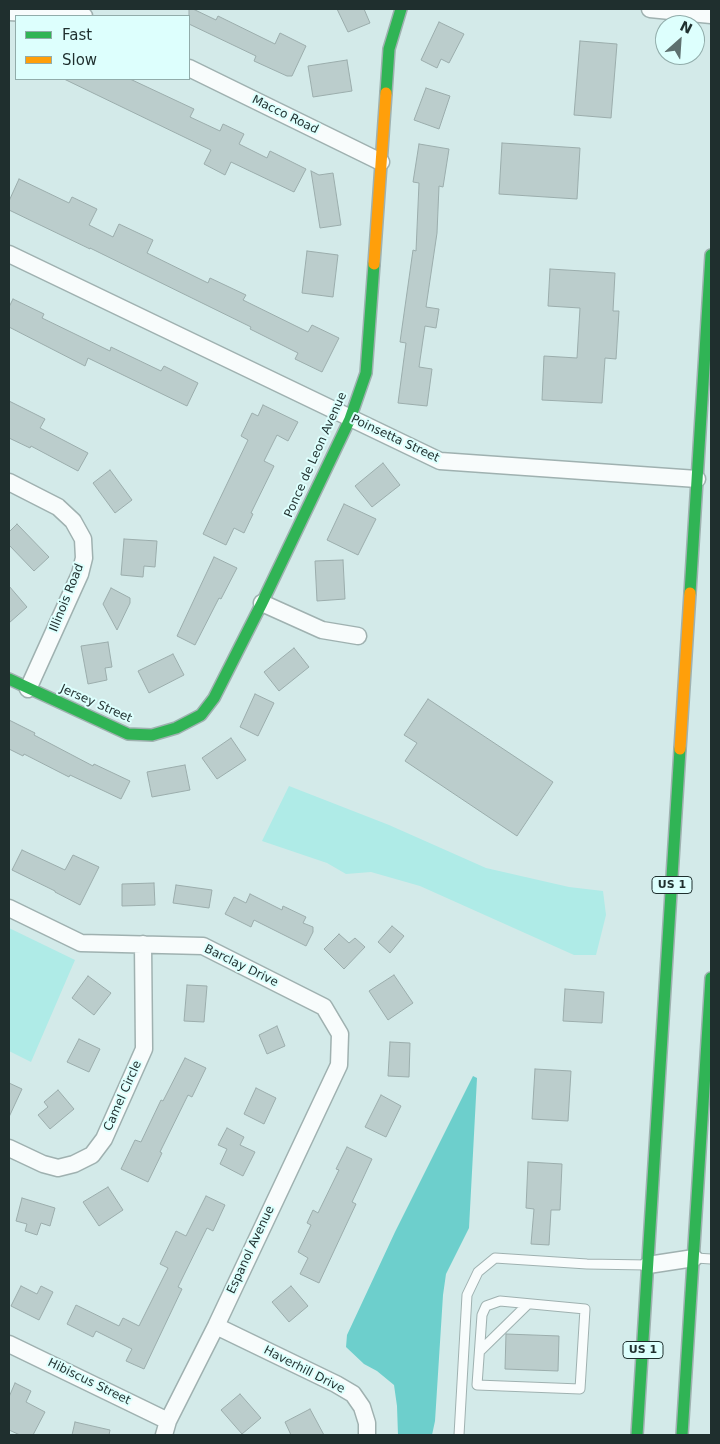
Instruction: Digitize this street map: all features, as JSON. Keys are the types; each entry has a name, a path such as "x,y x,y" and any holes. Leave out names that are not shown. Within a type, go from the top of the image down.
{"main road":[{"name":"Ponce de Leon Avenue","path":"176,728 201,715 214,698 262,603 350,419 366,373 389,49 401,9"},
{"name":"US 1","path":"637,1435 704,482 711,255"},
{"name":"Jersey Street","path":"9,679 128,734 152,735 176,728"},
{"path":"682,1435 711,978"}],"street":[{"path":"650,9 711,15"},
{"path":"9,12 65,15"},
{"name":"Macco Road","path":"190,68 380,162"},
{"name":"Poinsetta Street","path":"9,254 440,461 704,482"},
{"name":"Illinois Road","path":"9,482 58,507 74,520 83,539 84,558 80,574 28,688"},
{"path":"262,603 322,630 358,636"},
{"name":"Barclay Drive","path":"9,908 80,943 203,946 324,1007 340,1034 339,1065"},
{"name":"Camel Circle","path":"9,1148 43,1164 58,1168 74,1164 92,1155 104,1139 144,1050 143,944"},
{"name":"Espanol Avenue","path":"166,1428 339,1065"},
{"path":"648,1265 694,1258"},
{"name":"Haverhill Drive","path":"216,1326 353,1394 362,1407 367,1423 368,1435"},
{"name":"Hibiscus Street","path":"9,1344 166,1428"}],"lane":[{"path":"459,1435 467,1295 478,1272 495,1258 586,1264 648,1265"},
{"path":"694,1258 711,1259"},
{"path":"500,1301 528,1304 585,1310 580,1389 477,1385 482,1315 486,1306 500,1301"},
{"path":"480,1351 528,1304"},
{"path":"466,1308 484,1310"}],"shaded area":[{"path":"289,786 389,825 486,868 569,887 603,891 606,915 596,955 574,955 420,886 371,872 346,874 327,863 262,841"},
{"path":"9,928 75,960 31,1062 9,1051"},
{"path":"473,1076 477,1078 469,1228 446,1274 435,1421 432,1435 398,1435 394,1385 377,1371 364,1364 346,1347 347,1335 395,1232"}],"building":[{"path":"189,9 193,9 216,20 218,16 275,44 280,33 306,46 292,76 287,76 254,61 256,56 190,24"},
{"path":"337,9 364,9 370,23 348,32"},
{"path":"439,22 464,34 449,63 441,59 437,68 421,60"},
{"path":"580,41 617,44 611,118 574,115"},
{"path":"347,60 352,91 313,97 308,66"},
{"path":"66,80 132,80 194,109 190,117 220,131 223,124 244,134 239,144 267,158 270,151 306,169 294,192 231,162 225,175 204,164 211,150"},
{"path":"426,88 450,96 439,129 414,120"},
{"path":"502,143 580,148 577,199 499,194"},
{"path":"419,144 449,149 443,187 439,186 437,233 426,307 439,309 436,328 425,326 419,367 432,369 427,406 398,403 406,343 400,342 413,250 416,251 419,183 413,182"},
{"path":"311,171 319,175 333,173 341,225 320,228"},
{"path":"19,179 69,203 72,197 97,209 89,225 113,237 119,224 153,240 147,253 208,283 210,278 246,295 243,300 308,332 312,325 339,338 322,372 295,359 298,353 250,329 251,327 9,210 9,201"},
{"path":"307,251 338,255 333,297 302,293"},
{"path":"550,269 615,273 613,311 619,311 616,359 605,358 602,403 542,400 544,356 577,358 580,308 548,306"},
{"path":"13,299 44,314 42,318 110,351 111,347 161,371 164,366 198,383 187,406 88,358 85,366 9,327 9,307"},
{"path":"9,401 45,419 40,428 88,453 78,471 31,446 30,448 9,438"},
{"path":"263,405 298,422 288,441 277,435 264,461 274,466 251,513 253,514 244,533 234,528 226,545 203,534 248,440 241,436 252,413 258,416"},
{"path":"383,463 400,485 372,507 355,486"},
{"path":"110,470 132,500 115,513 93,483"},
{"path":"344,504 376,519 358,555 327,540"},
{"path":"17,524 49,557 34,571 9,545 9,532"},
{"path":"124,539 157,541 155,567 144,566 143,577 121,575"},
{"path":"214,557 237,568 195,645 177,636"},
{"path":"343,560 345,599 317,601 315,561"},
{"path":"9,586 27,607 9,623"},
{"path":"111,588 130,598 130,603 117,630 103,604"},
{"path":"108,642 112,667 105,668 107,680 88,684 81,646"},
{"path":"294,648 309,667 279,691 264,672"},
{"path":"173,654 184,675 149,693 138,671"},
{"path":"255,694 274,703 258,736 240,727"},
{"path":"428,699 553,782 517,836 405,761 417,743 404,735"},
{"path":"9,720 93,766 94,764 130,781 121,799 70,775 69,777 24,754 23,756 9,749"},
{"path":"231,738 246,760 217,779 202,758"},
{"path":"185,765 190,790 152,797 147,772"},
{"path":"22,850 65,870 73,855 99,867 80,905 12,870"},
{"path":"154,883 155,905 122,906 122,884"},
{"path":"176,885 212,890 209,908 173,903"},
{"path":"250,894 282,910 283,906 306,917 303,923 313,927 313,932 306,946 254,920 251,927 225,914 234,897 246,903"},
{"path":"392,926 404,936 390,953 378,942"},
{"path":"339,934 349,943 355,938 365,947 344,969 324,949"},
{"path":"394,975 413,1003 388,1020 369,991"},
{"path":"88,976 111,993 94,1015 72,998"},
{"path":"187,985 207,986 204,1022 184,1021"},
{"path":"565,989 604,992 602,1023 563,1021"},
{"path":"277,1026 285,1046 267,1054 259,1035"},
{"path":"79,1039 100,1049 89,1072 67,1062"},
{"path":"390,1042 410,1043 409,1077 388,1076"},
{"path":"185,1058 206,1068 192,1097 188,1095 160,1152 162,1153 148,1182 121,1169 135,1140 141,1142 161,1100 163,1101"},
{"path":"535,1069 571,1071 568,1121 532,1119"},
{"path":"9,1083 22,1089 9,1117"},
{"path":"256,1088 276,1098 264,1124 244,1114"},
{"path":"58,1090 74,1109 50,1129 38,1115 48,1107 44,1102"},
{"path":"381,1095 401,1106 386,1137 365,1127"},
{"path":"227,1128 244,1137 240,1145 255,1152 243,1176 220,1164 227,1149 218,1145"},
{"path":"347,1147 372,1159 352,1202 356,1204 319,1283 300,1274 308,1258 298,1252 311,1225 307,1223 313,1210 318,1213 339,1170 336,1169"},
{"path":"528,1162 562,1164 560,1210 551,1210 549,1245 531,1244 534,1209 526,1208"},
{"path":"108,1187 123,1210 99,1226 83,1202"},
{"path":"206,1196 225,1205 213,1231 207,1228 178,1287 182,1289 144,1369 126,1361 132,1349 96,1331 93,1337 67,1324 76,1305 119,1326 123,1318 139,1326 168,1268 160,1264 176,1231 186,1236"},
{"path":"22,1198 55,1208 50,1226 41,1223 37,1235 25,1231 27,1224 16,1221"},
{"path":"21,1286 37,1294 41,1286 53,1292 39,1320 11,1306"},
{"path":"291,1286 308,1306 289,1322 272,1302"},
{"path":"506,1334 559,1336 558,1371 505,1369"},
{"path":"15,1383 31,1391 26,1402 45,1412 33,1435 20,1435 9,1430 9,1397"},
{"path":"240,1394 261,1418 242,1434 221,1410"},
{"path":"310,1409 324,1435 291,1435 285,1422"},
{"path":"75,1422 110,1430 109,1435 72,1435"}],"traffic: fast":[{"path":"386,93 389,49 401,9"},
{"path":"690,593 711,255"},
{"path":"9,679 128,734 152,735 176,728 201,715 214,698 262,603 350,419 366,373 374,264"},
{"path":"637,1435 680,749"},
{"path":"682,1435 711,978"}],"traffic: slow":[{"path":"374,264 386,93"},
{"path":"680,749 690,593"}]}
